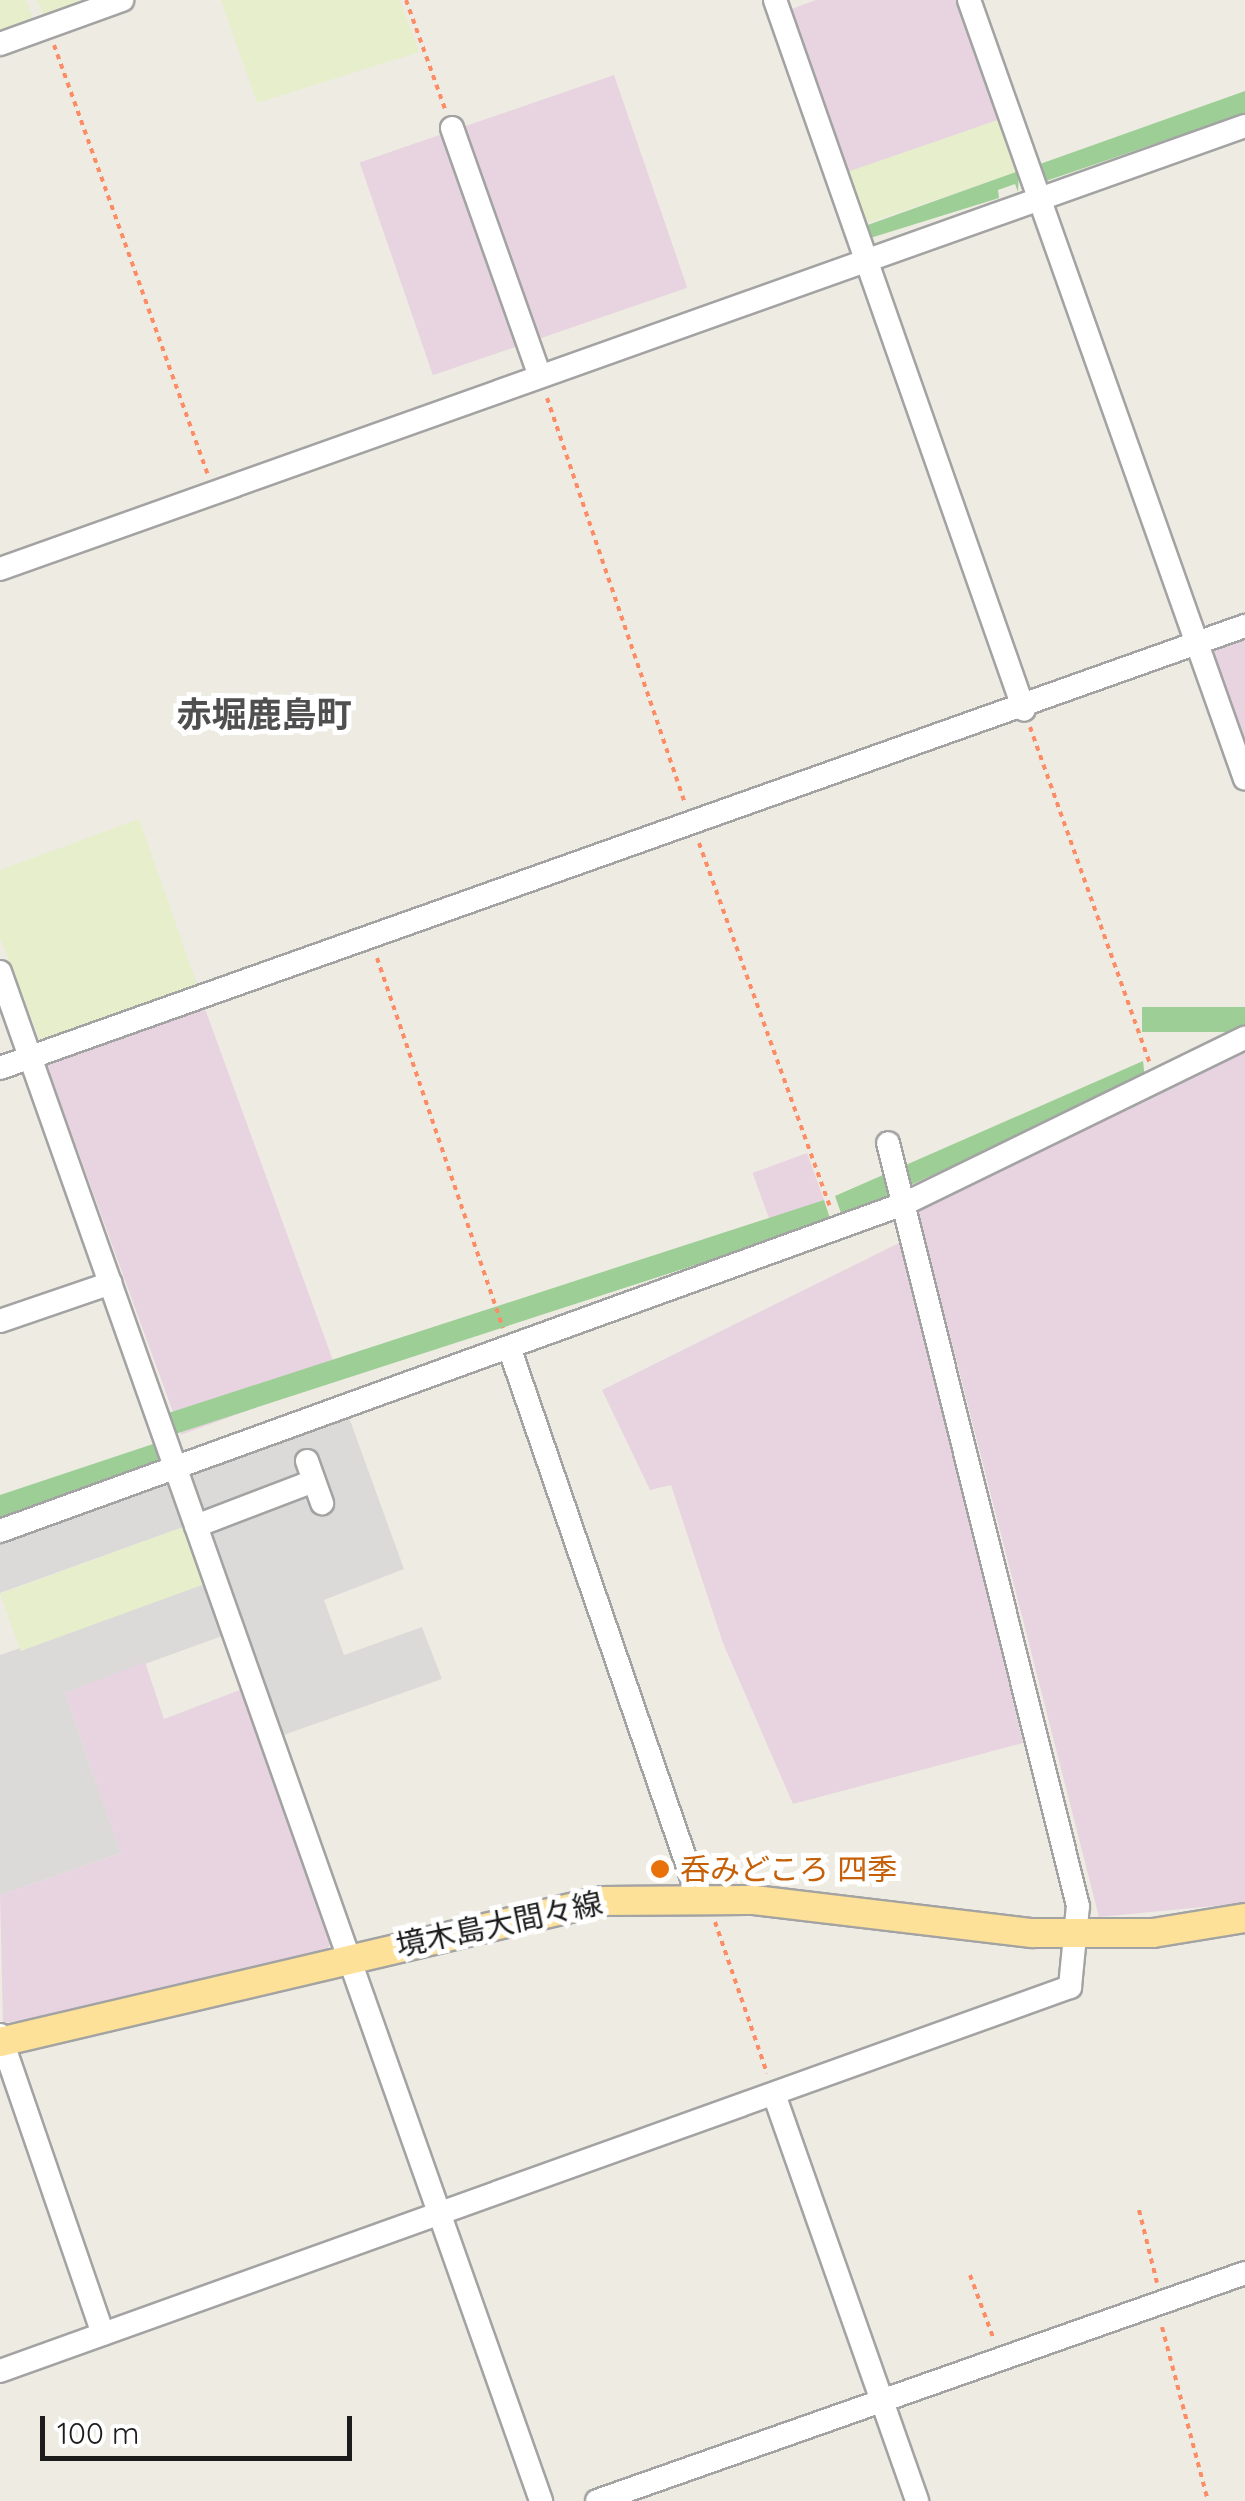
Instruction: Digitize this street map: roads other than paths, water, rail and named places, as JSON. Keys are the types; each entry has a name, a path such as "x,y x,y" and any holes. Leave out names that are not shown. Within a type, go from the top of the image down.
{"main road":[{"name":"境木島大間々線","path":"1,2040 561,1906 706,1896 1081,1934 1245,1918"}],"street":[{"path":"0,44 122,0"},
{"path":"776,0 1024,710"},
{"path":"969,0 1245,779"},
{"path":"0,569 1245,126"},
{"path":"452,128 540,376"},
{"path":"0,1068 1024,710 1245,626"},
{"path":"0,972 540,2501"},
{"path":"0,1531 906,1203 1245,1038"},
{"path":"0,2371 1060,1996 1078,1968 1081,1934 906,1203 888,1142"},
{"path":"0,1321 111,1283"},
{"path":"510,1347 706,1896"},
{"path":"196,1526 314,1482"},
{"path":"1,2040 103,2334"},
{"path":"775,2097 917,2501"},
{"path":"597,2501 882,2404 1245,2273"}],"place":[{"name":"呑みどころ 四季","path":"660,1869"}],"district":[{"name":"赤堀鹿島町","path":"264,714"}]}
